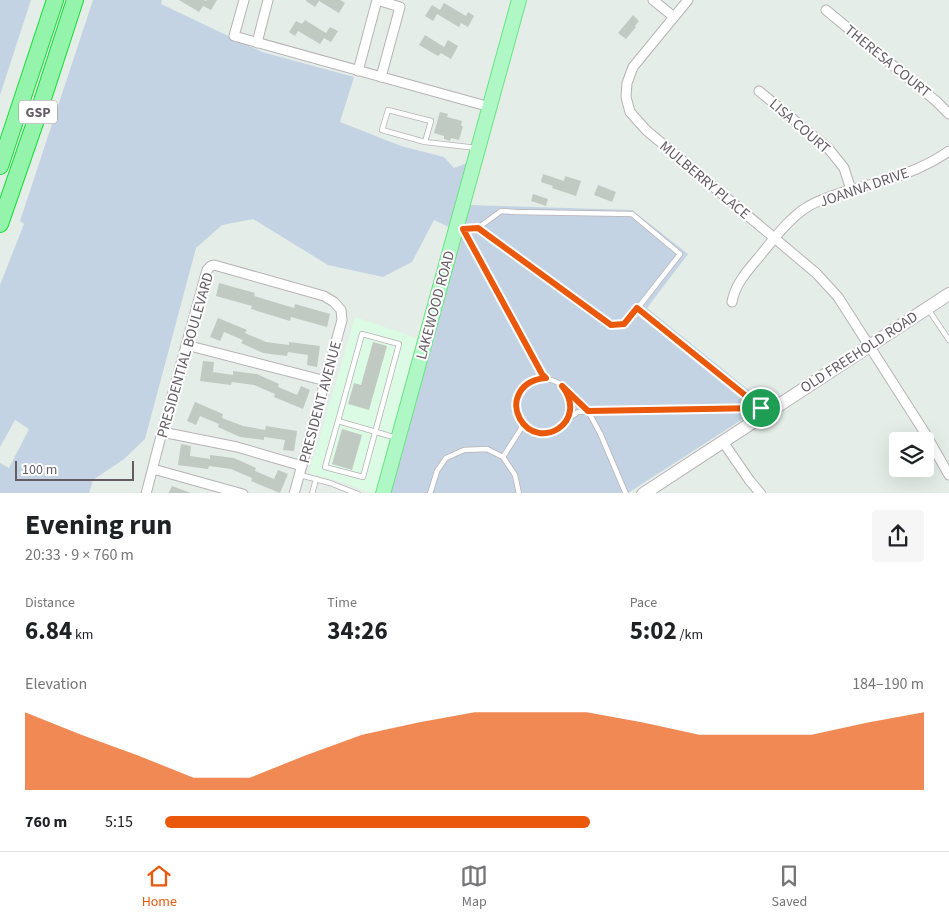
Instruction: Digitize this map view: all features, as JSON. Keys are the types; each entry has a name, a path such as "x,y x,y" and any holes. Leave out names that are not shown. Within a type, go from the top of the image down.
{"highway":[{"name":"GSP","path":"0,166 55,0"},
{"name":"GSP","path":"0,224 75,0"},
{"path":"0,238 37,117"}],"main road":[{"name":"LAKEWOOD ROAD","path":"383,493 460,227 478,148 519,0"},
{"name":"OLD FREEHOLD ROAD","path":"645,493 723,442 764,411 949,294"}],"street":[{"path":"244,0 234,36 490,107"},
{"path":"257,42 268,0"},
{"path":"358,71 377,0 400,6 381,77"},
{"path":"653,0 674,18"},
{"name":"MULBERRY PLACE","path":"688,0 634,68 627,83 626,97 630,112 646,130 816,273 838,297 949,475"},
{"name":"THERESA COURT","path":"826,10 936,101 949,114"},
{"name":"LISA COURT","path":"759,91 828,148 844,168 851,190"},
{"name":"JOANNA DRIVE","path":"732,302 733,295 742,277 774,238 805,208 851,190 904,175 935,160 949,150"},
{"name":"PRESIDENTIAL BOULEVARD","path":"146,493 207,270 211,266 214,265 324,296 334,302 341,310"},
{"name":"PRESIDENT AVENUE","path":"294,493 342,320 341,310"},
{"path":"186,345 326,381"},
{"path":"162,432 237,447 301,470"},
{"path":"723,442 760,493"},
{"path":"153,468 239,493"}],"lane":[{"path":"425,142 431,121 388,110 382,130 425,142 478,148"},
{"path":"460,227 478,228 611,325 624,324 680,254 632,214 501,211 478,228"},
{"path":"460,227 546,378"},
{"path":"637,308 764,411"},
{"path":"927,308 949,340"},
{"path":"362,334 399,344 363,477 325,467 338,421 362,334"},
{"path":"626,493 600,433 588,411 555,381 546,378 528,383 517,398 516,407 518,416 524,424 531,430 539,433 555,430 578,412 588,411 764,411"},
{"path":"562,386 570,399 571,406 567,420"},
{"path":"338,421 398,438"},
{"path":"503,457 524,424"},
{"path":"430,493 437,471 446,458 464,450 487,449 503,457 515,474 519,493"},
{"path":"301,470 316,479 355,493"},
{"path":"312,493 316,479"}],"shaded area":[{"path":"0,0 31,0 0,95"},
{"path":"93,0 162,0 161,4 262,52 354,77 340,122 401,146 444,157 454,168 467,163 449,227 434,220 412,262 383,277 328,265 253,219 222,225 196,248 145,439 124,459 93,480 89,493 0,493 0,463 9,468 29,429 15,420 0,447 0,285 24,224 20,221"},
{"path":"470,205 632,210 688,254 647,308 766,404 628,493 390,493"},
{"path":"355,317 417,338 375,493 369,493 345,483 309,473"}],"building":[{"path":"179,0 217,0 211,10 203,6 199,12"},
{"path":"306,0 340,0 345,3 339,13 319,1 315,7"},
{"path":"444,3 466,16 468,12 474,16 468,27 461,23 459,27 437,14 433,21 425,16 432,5 440,10"},
{"path":"633,15 639,21 626,39 618,33"},
{"path":"305,20 326,33 330,27 338,31 331,42 324,38 320,44 298,31 295,36 289,32 296,21 302,24"},
{"path":"425,35 444,47 448,40 458,46 451,59 441,53 438,56 419,45"},
{"path":"440,112 448,114 447,117 462,121 461,126 463,126 459,140 451,138 450,141 444,139 444,136 434,133"},
{"path":"543,174 564,181 565,176 581,181 576,196 541,182"},
{"path":"598,185 616,192 612,202 594,195"},
{"path":"533,194 548,199 546,206 531,201"},
{"path":"219,283 255,293 254,296 294,308 295,304 330,314 327,327 291,317 290,321 251,309 252,306 216,296"},
{"path":"218,318 247,330 245,333 266,342 289,345 289,342 320,346 317,367 307,365 308,355 288,352 287,356 263,353 241,343 243,340 224,332 220,341 210,337"},
{"path":"373,342 387,346 369,410 348,404 354,383 361,385"},
{"path":"203,361 214,362 213,372 233,375 233,371 257,374 279,384 278,387 297,395 301,386 310,390 303,409 274,397 275,394 254,385 232,382 231,385 200,381"},
{"path":"195,402 223,414 222,418 243,426 265,430 266,426 297,431 294,451 283,450 285,440 264,437 264,440 240,437 218,427 219,424 200,416 196,425 187,421"},
{"path":"342,429 362,435 352,470 332,464"},
{"path":"181,444 191,446 190,456 210,459 210,455 234,458 256,468 255,471 274,479 278,470 288,474 280,493 251,481 252,478 231,469 209,466 208,469 178,465"},
{"path":"172,486 191,493 168,493"}],"route":[{"path":"478,228 611,325 624,324 637,308 761,408 588,411 562,386 570,399 570,413 567,420 562,426 547,433 531,430 518,416 517,398 528,383 546,378 542,374 463,229 478,228"}]}
